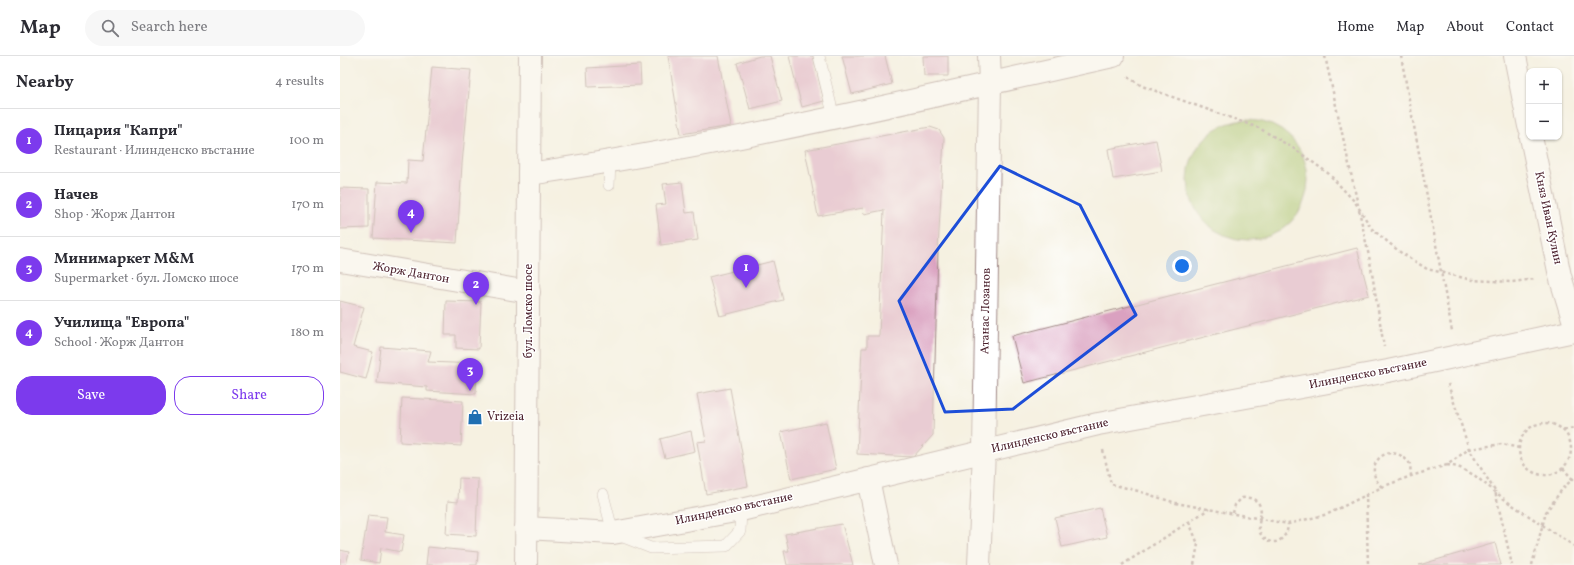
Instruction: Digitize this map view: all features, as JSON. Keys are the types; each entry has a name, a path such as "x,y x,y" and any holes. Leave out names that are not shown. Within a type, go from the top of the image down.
{"street":[{"name":"бул. Ломско шосе","path":"526,565 530,56"},
{"name":"Атанас Лозанов","path":"979,565 984,451 990,84 989,56"},
{"path":"1515,56 1526,111"},
{"path":"529,174 781,130 1107,57"},
{"name":"Княз Иван Кулин","path":"1532,140 1560,276 1574,322"},
{"name":"Жорж Дантон","path":"340,260 529,292"},
{"name":"Илинденско въстание","path":"526,528 613,533 741,510 1098,424 1388,371 1574,331"},
{"path":"868,479 886,565"}],"lane":[{"path":"819,56 834,118"},
{"path":"609,184 610,161"},
{"path":"603,494 613,533 651,548 726,546 740,531 741,510"}],"path":[{"path":"1325,56 1370,261 1388,371"},
{"path":"1400,56 1452,332 1440,360 1470,449 1495,491 1512,565"},
{"path":"1107,57 1142,86 1259,128 1293,148 1329,174 1355,202 1372,229 1400,252 1427,269 1472,280 1512,282 1560,276"},
{"path":"1540,423 1557,425 1564,430 1569,437 1571,449 1568,461 1563,468 1556,473 1547,475 1530,471 1524,465 1520,457 1519,448 1523,436 1532,426 1540,423"},
{"path":"1098,424 1111,484 1176,503 1233,513 1259,520 1288,524 1328,514 1382,487 1447,465 1470,449 1502,444 1519,448"},
{"path":"1564,430 1574,428"},
{"path":"1382,487 1377,483 1373,470 1375,464 1383,455 1395,453 1401,455 1410,464 1411,476"},
{"path":"1447,465 1474,475 1508,502 1574,546"},
{"path":"1532,565 1546,512 1563,488 1573,480 1563,468"},
{"path":"1366,494 1368,565"},
{"path":"1233,513 1238,501 1242,498 1251,498 1259,503 1261,512 1258,526 1261,535 1273,542 1278,541 1286,534 1288,524"},
{"path":"1122,565 1209,509"},
{"path":"1189,522 1198,544 1194,565"}],"highlighted area":[{"path":"1000,166 1080,205 1136,315 1013,409 945,412 899,301"}],"green space":[{"path":"1248,120 1271,124 1291,137 1304,157 1308,180 1304,203 1291,223 1271,236 1248,240 1225,236 1205,223 1192,203 1188,180 1192,157 1205,137 1225,124"}],"building":[{"path":"668,56 718,56 731,126 681,134"},
{"path":"760,56 770,56 782,101 750,109 737,63"},
{"path":"789,56 813,56 824,101 802,107"},
{"path":"842,56 885,56 892,84 852,94"},
{"path":"923,56 948,56 948,76 924,76"},
{"path":"640,65 641,85 588,87 587,68"},
{"path":"432,67 471,70 462,164 457,243 373,238 377,182 407,183 408,160 423,161"},
{"path":"930,127 939,130 944,138 938,250 933,435 913,457 857,454 862,348 867,348 867,336 879,336 884,210 864,214 863,208 818,216 805,150"},
{"path":"1156,140 1162,171 1113,179 1108,149"},
{"path":"682,182 686,213 694,212 698,240 661,245 656,205 666,204 663,184"},
{"path":"340,188 369,189 369,228 340,229"},
{"path":"1357,248 1369,295 1024,383 1012,336"},
{"path":"773,261 783,300 720,316 709,277"},
{"path":"340,301 364,307 353,347 373,352 366,379 340,372"},
{"path":"446,301 481,302 479,349 456,348 456,335 445,335"},
{"path":"381,347 431,351 428,362 477,364 476,394 427,391 427,387 377,383"},
{"path":"730,388 748,486 706,494 697,442 706,441 697,394"},
{"path":"402,398 463,401 461,446 400,442"},
{"path":"826,422 836,469 791,479 781,432"},
{"path":"691,431 695,451 665,458 660,439"},
{"path":"459,478 478,479 476,536 446,534 448,501 458,502"},
{"path":"1100,508 1107,537 1062,547 1055,518"},
{"path":"368,515 387,517 385,532 404,535 401,552 381,548 379,563 361,560"},
{"path":"842,524 853,565 787,565 784,551 789,551 785,534"},
{"path":"1495,543 1501,565 1419,565"},
{"path":"428,547 478,552 477,565 426,565"},
{"path":"340,550 349,552 346,565 340,565"}],"place":[{"name":"Училища \"Европа\"","path":"411,233"},
{"name":"Пицария \"Капри\"","path":"746,288"},
{"name":"Начев","path":"476,305"},
{"name":"Минимаркет М&М","path":"470,391"},
{"name":"Vrizeia","path":"475,417"}]}
